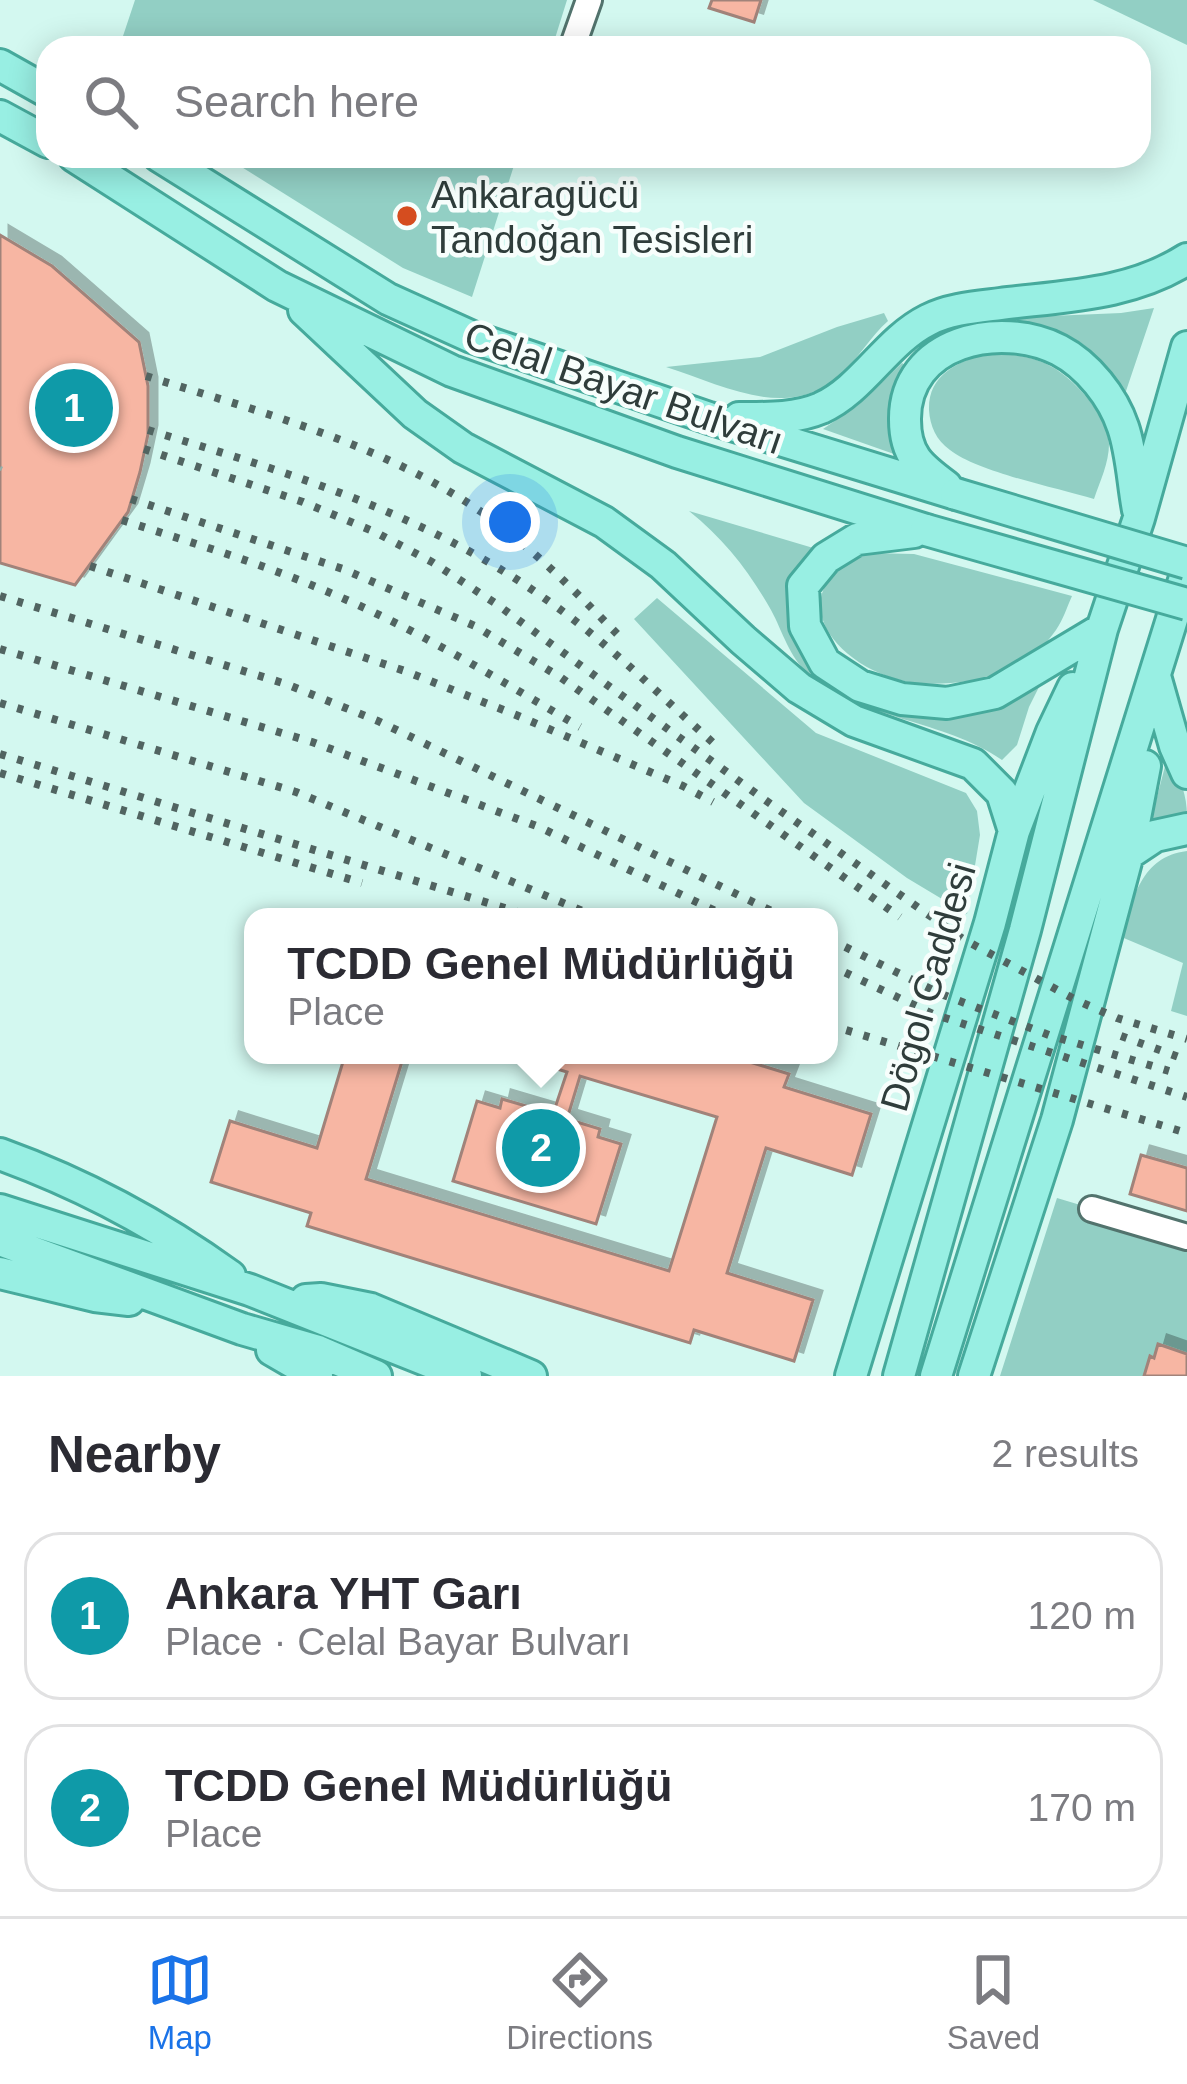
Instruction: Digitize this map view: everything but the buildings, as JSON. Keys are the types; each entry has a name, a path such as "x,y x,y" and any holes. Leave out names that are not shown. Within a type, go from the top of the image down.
{"main road":[{"path":"0,65 36,85"},
{"path":"0,116 36,136"},
{"name":"Celal Bayar Bulvarı","path":"93,168 277,286 452,371 677,452 926,530 1187,604"},
{"name":"Celal Bayar Bulvarı","path":"178,168 388,299 472,337 709,418 1187,567"},
{"path":"709,418 783,418 822,408 929,319 965,308 1133,286 1187,259"},
{"path":"277,286 415,414 463,448 604,522 663,565 800,688 854,721 973,764 1002,793 1014,831"},
{"path":"956,494 920,466 905,440 904,403 920,369 947,349 981,339 1018,337 1060,351 1097,380 1123,427 1139,518"},
{"name":"Dögol Caddesi","path":"899,1376 1025,930 1102,629 1187,347"},
{"path":"926,530 857,539 826,558 803,586 805,626 825,663 860,686 902,699 947,703 995,693 1102,629"},
{"path":"936,1376 1187,567"},
{"name":"Dögol Caddesi","path":"850,1376 1014,831 1052,732 1102,629"},
{"path":"1155,676 1174,746 1187,772"},
{"path":"974,1376 1058,1120 1128,854 1155,676"},
{"path":"1128,854 1155,836 1187,829"},
{"path":"0,1154 59,1175 143,1217 264,1295 370,1309 531,1376"},
{"path":"0,1210 264,1295 466,1376"},
{"path":"0,1240 242,1329 275,1352 376,1376"},
{"path":"0,1273 95,1296 180,1305"}],"street":[{"path":"576,36 589,0"},
{"path":"1092,1209 1187,1238"}],"green space":[{"path":"135,0 567,0 556,36 123,36"},
{"path":"1093,0 1187,0 1187,45"},
{"name":"Ankaragücü Tandoğan Tesisleri","path":"243,168 513,168 472,297 403,268"},
{"path":"1154,308 1125,394 1100,360 1077,340 1048,329 1008,323 1006,318 1121,313"},
{"path":"884,313 888,321 850,365 824,387 803,395 758,396 666,367 760,357"},
{"path":"984,353 1019,356 1050,366 1094,406 1109,444 1094,499 979,465 950,450 937,437 929,410 933,388 954,367"},
{"path":"902,363 906,366 891,409 894,454 823,429 857,406"},
{"path":"689,511 820,550 793,633 815,672 869,703 1041,683 1017,745 1002,760 955,736 878,711 830,689 801,667 745,569"},
{"path":"868,553 914,554 1072,596 1048,640 1007,670 960,682 905,681 850,656 824,622 820,603 826,585 841,568"},
{"path":"657,598 816,733 966,793 977,811 980,835 967,914 907,878 804,803 634,619"},
{"path":"1169,751 1187,816 1151,820"},
{"path":"1187,851 1187,1016 1171,1011 1183,963 1119,936 1149,871 1159,861"},
{"path":"1057,1198 1187,1237 1187,1376 1000,1376"}],"railway":[{"path":"146,376 318,432 442,487 519,540 624,641"},
{"path":"148,430 353,498 498,568 568,615 719,748"},
{"path":"144,449 303,502 432,562 963,939 1076,1000 1187,1039"},
{"path":"131,499 343,569 475,626 560,677 900,917"},
{"path":"122,520 272,570 355,604 580,727"},
{"path":"90,566 405,671 713,802"},
{"path":"0,596 286,684 378,721 765,908"},
{"path":"0,649 312,742 539,827 709,908"},
{"path":"0,703 296,792 575,908"},
{"path":"0,754 505,908"},
{"path":"0,773 362,883"},
{"path":"838,943 941,994 1049,1035 1169,1071"},
{"path":"838,969 933,1014 1187,1097"},
{"path":"838,1028 1187,1133"},
{"path":"1121,1036 1187,1060"}],"place":[{"name":"Ankaragücü Tandoğan Tesisleri","path":"407,216"},
{"name":"Ankara YHT Garı","path":"74,408"},
{"name":"TCDD Genel Müdürlüğü","path":"541,1148"}]}
